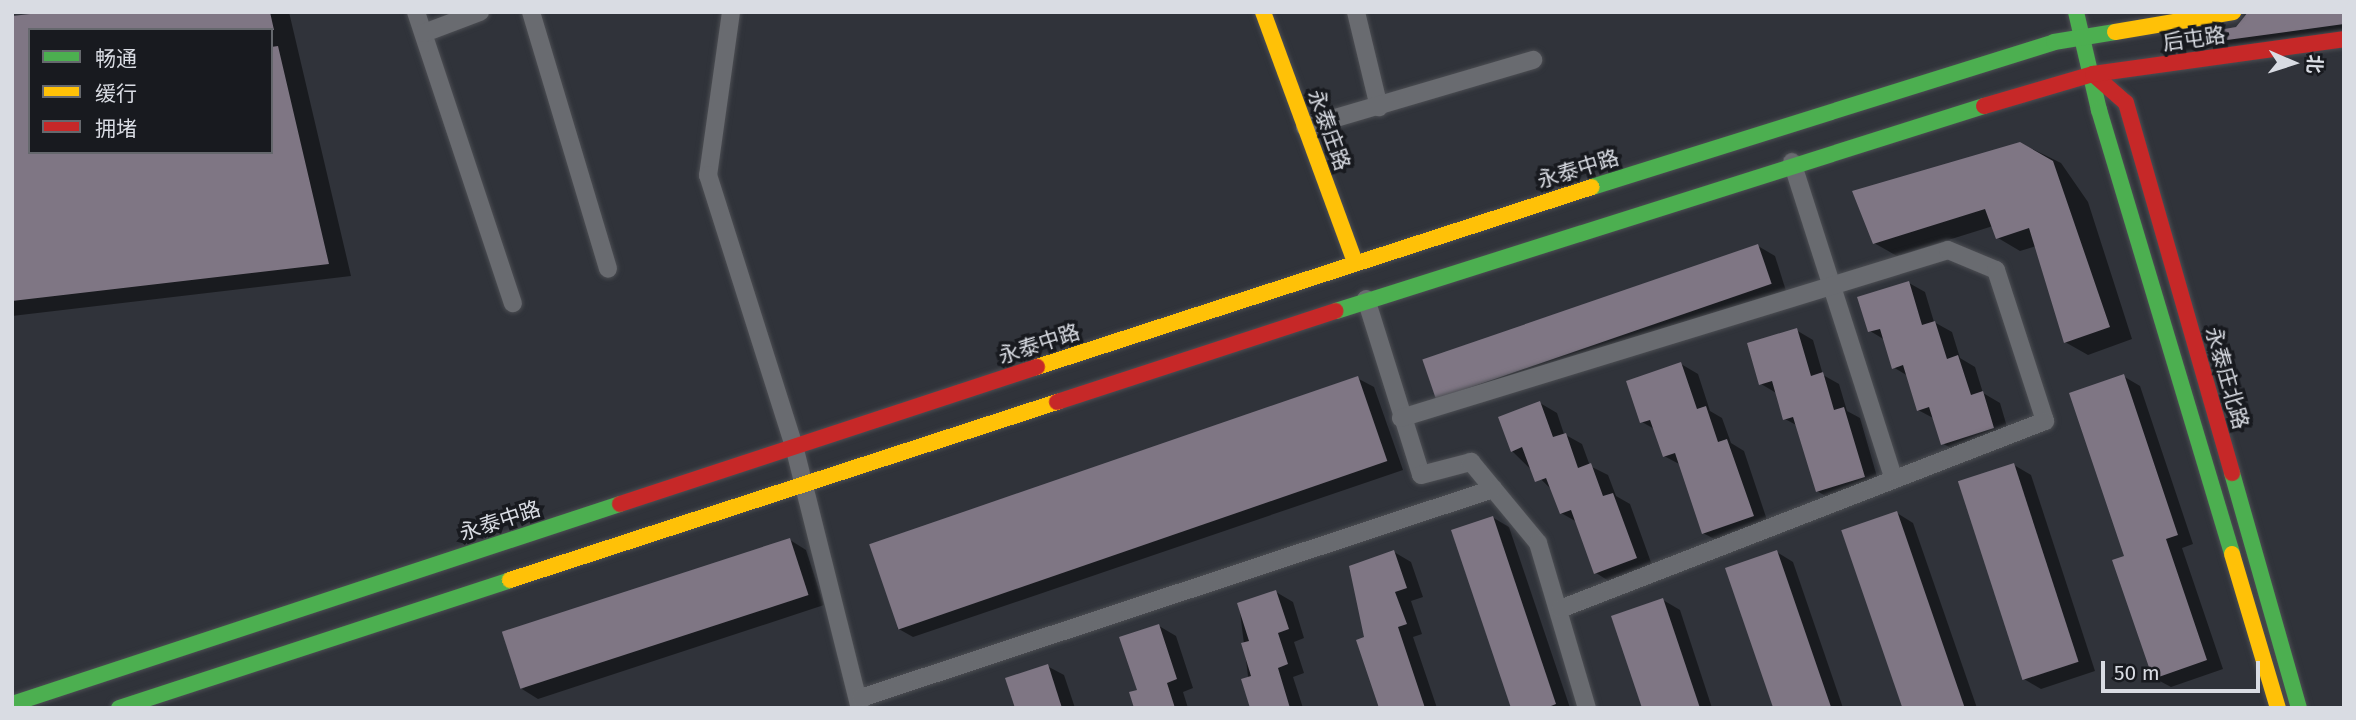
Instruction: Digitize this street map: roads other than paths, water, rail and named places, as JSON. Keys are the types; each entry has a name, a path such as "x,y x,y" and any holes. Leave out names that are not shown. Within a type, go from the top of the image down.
{"main road":[{"name":"永泰庄路","path":"1263,12 1355,261"},
{"path":"2076,12 2278,708"},
{"name":"后屯路","path":"2082,34 2233,12"},
{"name":"永泰中路","path":"12,704 1355,261 2082,34"},
{"name":"后屯路","path":"2092,74 2344,39"},
{"path":"119,708 1792,162 2092,74"},
{"name":"永泰庄北路","path":"2092,74 2126,103 2299,708"}],"street":[{"path":"416,12 513,303"},
{"path":"425,33 480,12"},
{"path":"531,12 608,269"},
{"path":"731,12 708,174 794,446 861,703 1493,489"},
{"path":"1356,12 1380,107"},
{"path":"1305,127 1533,60"},
{"path":"1792,162 1828,283 1894,479"},
{"path":"1401,418 1828,283 1948,250 1996,270 2045,421 1560,610"},
{"path":"1366,299 1421,475 1471,462 1538,543 1587,708"}]}
